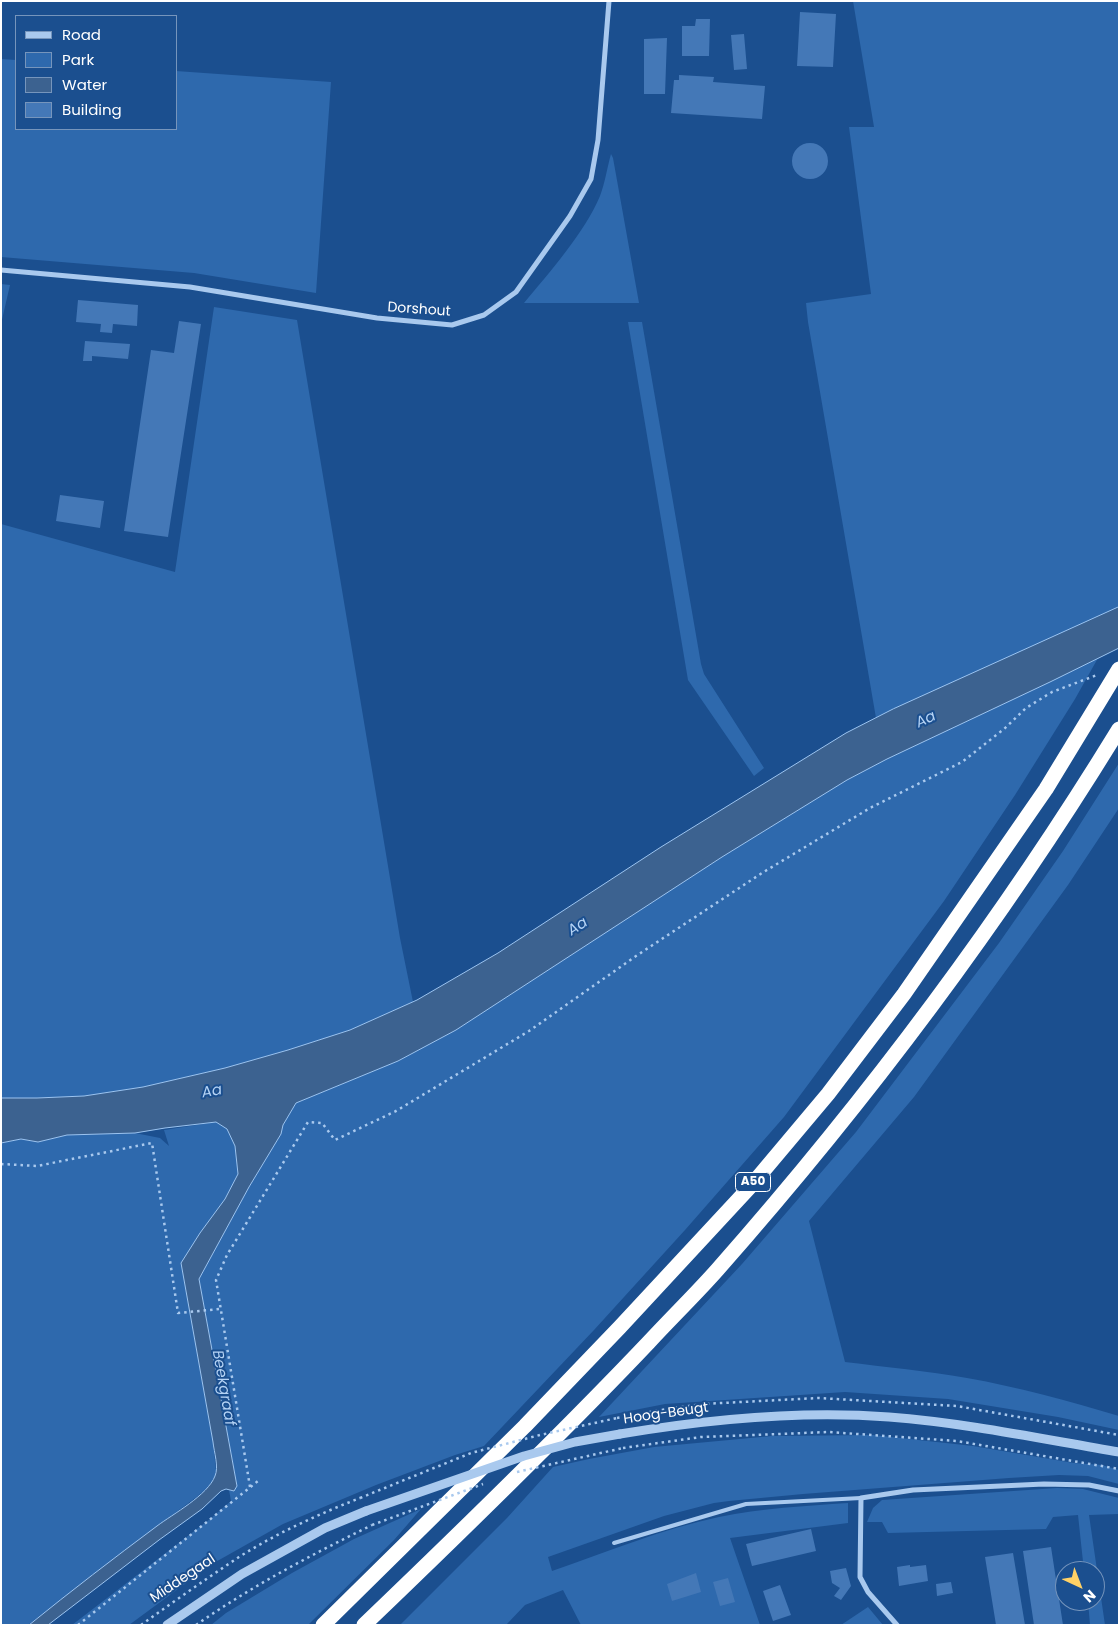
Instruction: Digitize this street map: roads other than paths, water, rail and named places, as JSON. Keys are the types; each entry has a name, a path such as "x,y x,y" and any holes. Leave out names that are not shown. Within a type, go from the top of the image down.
{"highway":[{"name":"A50","path":"323,1625 486,1466 620,1328 749,1188 828,1094 904,994 1046,789 1111,674"},
{"name":"A50","path":"364,1625 582,1413 717,1270 804,1169 914,1031 986,930 1088,779 1119,728"}],"street":[{"name":"Dorshout","path":"1,270 190,287 377,318 452,325 484,315 516,292 570,216 591,179 598,140 609,1"},
{"name":"Hoog-Beugt","path":"242,1574 325,1528 366,1511 524,1456 575,1442 732,1418 805,1415 888,1417 950,1423 1016,1433 1119,1452"},
{"path":"897,1625 868,1592 860,1577 861,1498 913,1490 1044,1484 1089,1485 1119,1491"},
{"name":"Middegaal","path":"167,1625 242,1574"}],"lane":[{"path":"614,1543 746,1504 861,1498"}],"water":[{"name":"Aa","path":"1119,607 1119,648 847,780 722,857 456,1030 398,1061 296,1103 283,1125 281,1134 249,1187 199,1279 237,1486 234,1491 226,1489 221,1491 202,1509 48,1625 29,1625 125,1550 198,1497 215,1476 217,1468 216,1459 181,1263 225,1199 238,1174 235,1146 227,1129 216,1122 135,1133 67,1135 38,1142 21,1139 1,1143 1,1098 84,1096 143,1087 225,1068 350,1030 417,1000 498,953 661,847 846,733 893,709"}],"water label":[{"name":"Beekgraaf","path":"223,1388"}]}
